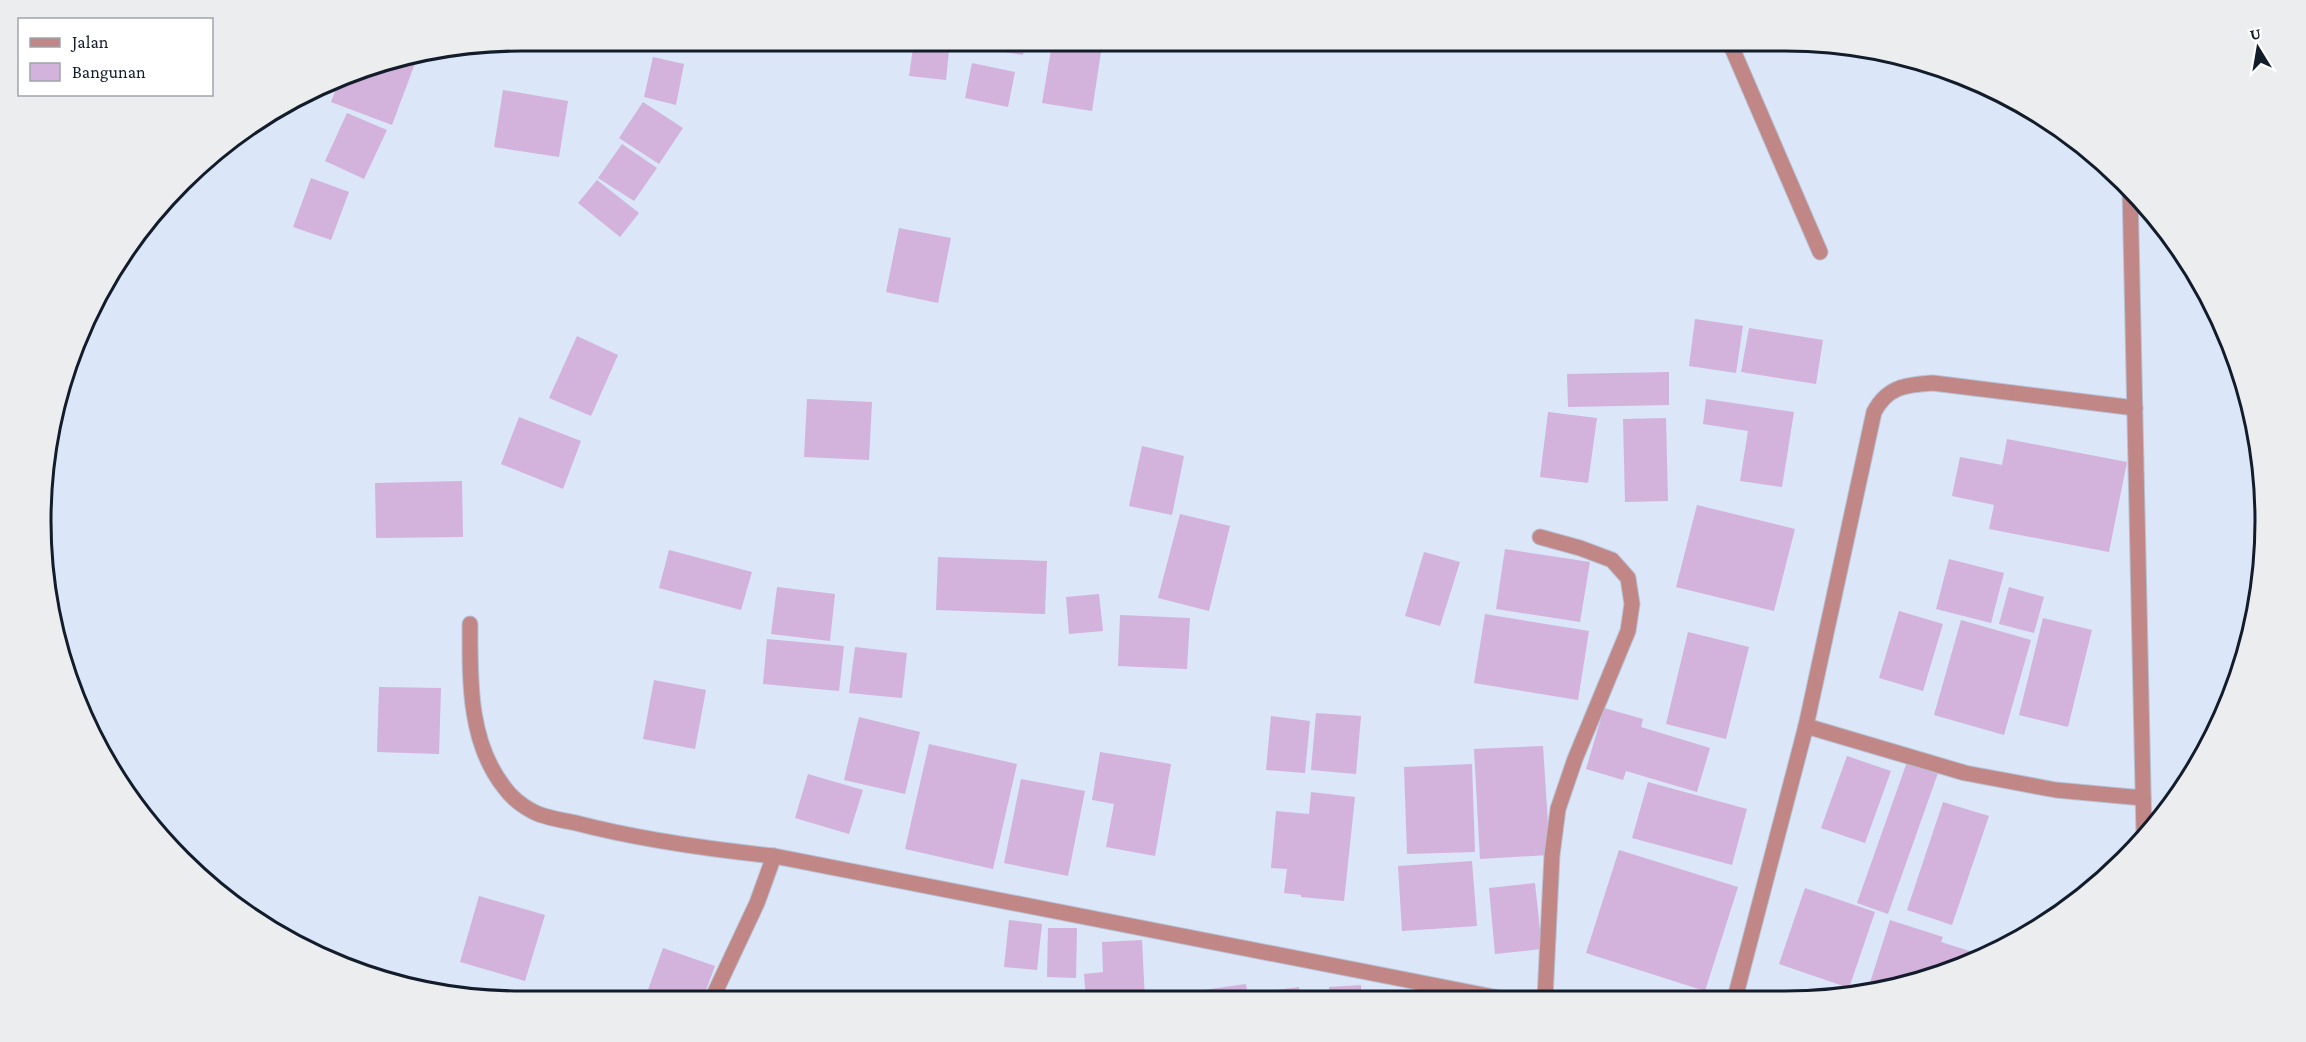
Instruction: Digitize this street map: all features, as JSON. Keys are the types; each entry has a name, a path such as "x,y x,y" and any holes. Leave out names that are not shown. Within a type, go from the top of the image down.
{"street":[{"path":"1734,51 1820,252"},
{"path":"2130,203 2144,824"},
{"path":"1737,991 1806,726 1874,412 1882,398 1895,390 1913,384 1933,383 2135,408"},
{"path":"1539,537 1580,548 1612,560 1628,579 1632,604 1628,632 1575,759 1558,809 1552,855 1545,991"},
{"path":"470,624 470,692 475,724 489,760 503,786 515,800 534,812 610,832 688,847 774,856 1463,991"},
{"path":"1806,726 1965,773 2056,790 2143,798"},
{"path":"716,991 757,903 774,856"}],"building":[{"path":"913,51 949,51 946,80 909,76"},
{"path":"997,51 1024,51 1023,55"},
{"path":"1051,51 1101,52 1092,111 1042,103"},
{"path":"653,57 684,64 676,105 644,97"},
{"path":"415,63 392,125 331,102 336,89 370,76"},
{"path":"972,63 1015,72 1008,107 965,98"},
{"path":"503,90 568,101 559,157 494,147"},
{"path":"643,102 683,128 659,164 619,138"},
{"path":"347,113 387,130 364,179 325,161"},
{"path":"622,144 657,168 634,201 598,178"},
{"path":"311,178 349,192 331,240 293,227"},
{"path":"597,180 639,213 620,237 578,203"},
{"path":"899,228 951,238 938,303 886,292"},
{"path":"1695,319 1743,326 1736,373 1689,366"},
{"path":"1749,328 1823,340 1816,384 1741,372"},
{"path":"577,336 618,355 591,416 549,398"},
{"path":"1669,372 1669,405 1568,407 1567,374"},
{"path":"807,399 872,402 869,460 804,457"},
{"path":"1706,399 1794,412 1782,487 1740,481 1748,431 1703,424"},
{"path":"1548,412 1597,418 1588,483 1540,477"},
{"path":"519,417 581,441 563,489 501,464"},
{"path":"1666,418 1668,501 1625,502 1623,419"},
{"path":"2007,439 2127,462 2109,552 1989,529 1994,505 1952,496 1960,457 2002,465"},
{"path":"1142,446 1184,456 1172,515 1129,506"},
{"path":"462,481 463,537 376,538 375,483"},
{"path":"1697,505 1795,529 1774,611 1676,587"},
{"path":"1180,514 1230,526 1209,611 1158,598"},
{"path":"1505,549 1590,562 1580,622 1496,609"},
{"path":"669,550 752,572 741,610 659,588"},
{"path":"1424,552 1460,562 1440,626 1405,616"},
{"path":"938,557 1047,561 1045,614 936,610"},
{"path":"1949,559 2004,573 1991,623 1936,609"},
{"path":"777,587 835,594 830,641 771,634"},
{"path":"2009,587 2044,597 2034,633 1999,624"},
{"path":"1099,594 1103,631 1069,634 1066,597"},
{"path":"1899,611 1943,624 1923,691 1879,678"},
{"path":"1485,614 1589,631 1578,700 1474,683"},
{"path":"1120,615 1190,618 1187,669 1118,666"},
{"path":"2043,618 2092,630 2068,727 2019,715"},
{"path":"1961,620 2031,640 2004,735 1934,715"},
{"path":"1688,632 1749,647 1726,739 1666,724"},
{"path":"767,639 844,646 839,691 763,684"},
{"path":"855,647 907,653 902,698 849,693"},
{"path":"654,680 706,690 695,749 643,739"},
{"path":"379,687 441,688 439,754 377,752"},
{"path":"1604,708 1643,719 1641,727 1710,748 1697,792 1626,771 1623,780 1586,769"},
{"path":"1316,713 1361,716 1356,774 1311,770"},
{"path":"1271,716 1310,721 1305,773 1266,770"},
{"path":"859,717 920,732 905,794 844,780"},
{"path":"929,744 1017,764 993,869 905,849"},
{"path":"1543,746 1550,855 1480,859 1474,749"},
{"path":"1100,752 1171,764 1155,856 1106,847 1114,804 1092,800"},
{"path":"1847,756 1891,771 1865,843 1821,828"},
{"path":"1907,762 1938,773 1888,914 1857,903"},
{"path":"1472,764 1475,852 1407,854 1404,767"},
{"path":"808,774 863,790 849,834 795,818"},
{"path":"1021,779 1085,791 1068,876 1004,863"},
{"path":"1648,782 1747,809 1732,865 1632,838"},
{"path":"1311,792 1355,797 1344,901 1284,893 1287,869 1271,868 1276,811 1309,814"},
{"path":"1943,802 1989,816 1952,925 1907,910"},
{"path":"1619,850 1738,887 1705,991 1586,953"},
{"path":"1472,861 1477,926 1402,931 1398,866"},
{"path":"1535,883 1542,949 1495,954 1489,888"},
{"path":"1805,888 1875,912 1850,986 1779,964"},
{"path":"479,896 545,915 525,981 460,962"},
{"path":"1009,920 1042,924 1037,970 1004,967"},
{"path":"1890,920 1943,937 1941,942 1972,952 1907,975 1870,983"},
{"path":"1048,928 1077,928 1076,978 1047,977"},
{"path":"1142,940 1145,991 1085,991 1084,974 1103,972 1102,942"},
{"path":"663,948 715,966 706,991 648,991"},
{"path":"1246,984 1247,991 1203,991"},
{"path":"1361,985 1361,991 1329,991 1329,987"},
{"path":"1299,987 1300,991 1268,991"}]}
